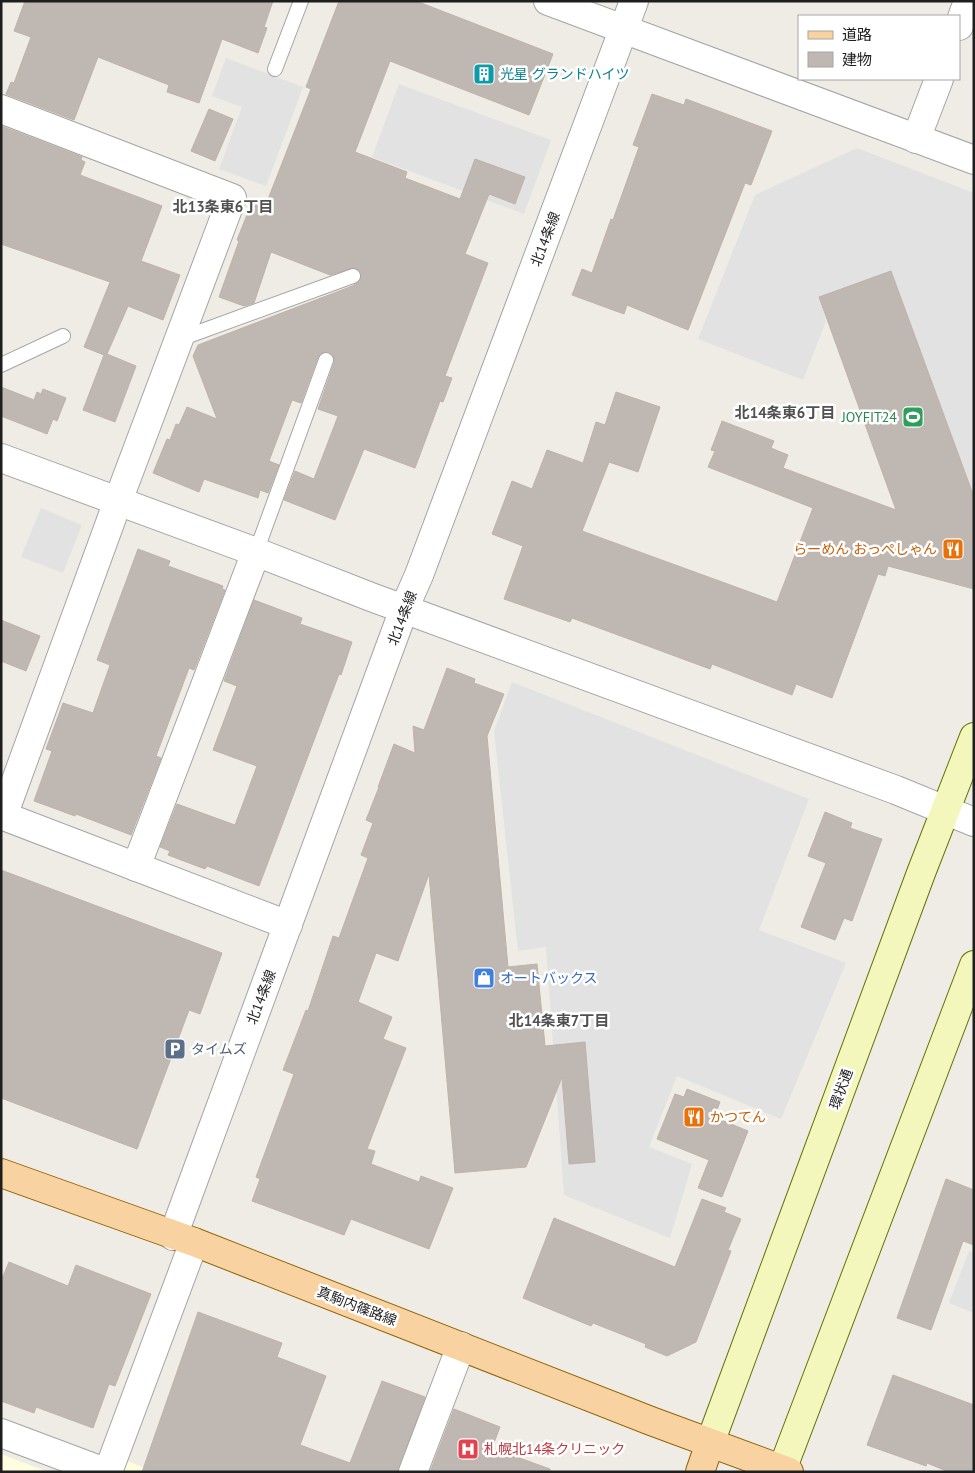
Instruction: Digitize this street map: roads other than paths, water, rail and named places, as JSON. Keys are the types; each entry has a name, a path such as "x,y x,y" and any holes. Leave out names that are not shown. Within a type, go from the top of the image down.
{"main road":[{"name":"真駒内篠路線","path":"1,1173 183,1239 784,1471"},
{"path":"700,1472 710,1443"}],"street":[{"path":"548,1 974,160"},
{"name":"北14条線","path":"107,1472 288,925 404,609 422,566 634,1"},
{"path":"960,23 968,1"},
{"path":"916,139 939,80"},
{"path":"1,109 232,198 2,816 288,925"},
{"path":"1,458 404,609 886,786 974,822"},
{"path":"136,867 256,552"},
{"name":"環状通","path":"710,1443 944,811 974,737"},
{"path":"784,1471 974,965"},
{"path":"413,1472 461,1346"},
{"path":"1,1432 107,1472"}],"lane":[{"path":"275,69 301,1"},
{"path":"179,339 353,276"},
{"path":"1,365 63,336"},
{"path":"256,552 326,360"}],"place":[{"name":"光星 グランドハイツ","path":"484,74"},
{"name":"JOYFIT24","path":"913,417"},
{"name":"らーめん おっぺしゃん","path":"953,549"},
{"name":"オートバックス","path":"484,978"},
{"name":"タイムズ","path":"175,1049"},
{"name":"かつてん","path":"694,1117"},
{"name":"札幌北14条クリニック","path":"468,1449"}],"district":[{"name":"北13条東6丁目","path":"223,207"},
{"name":"北14条東6丁目","path":"785,413"},
{"name":"北14条東7丁目","path":"559,1021"}]}
